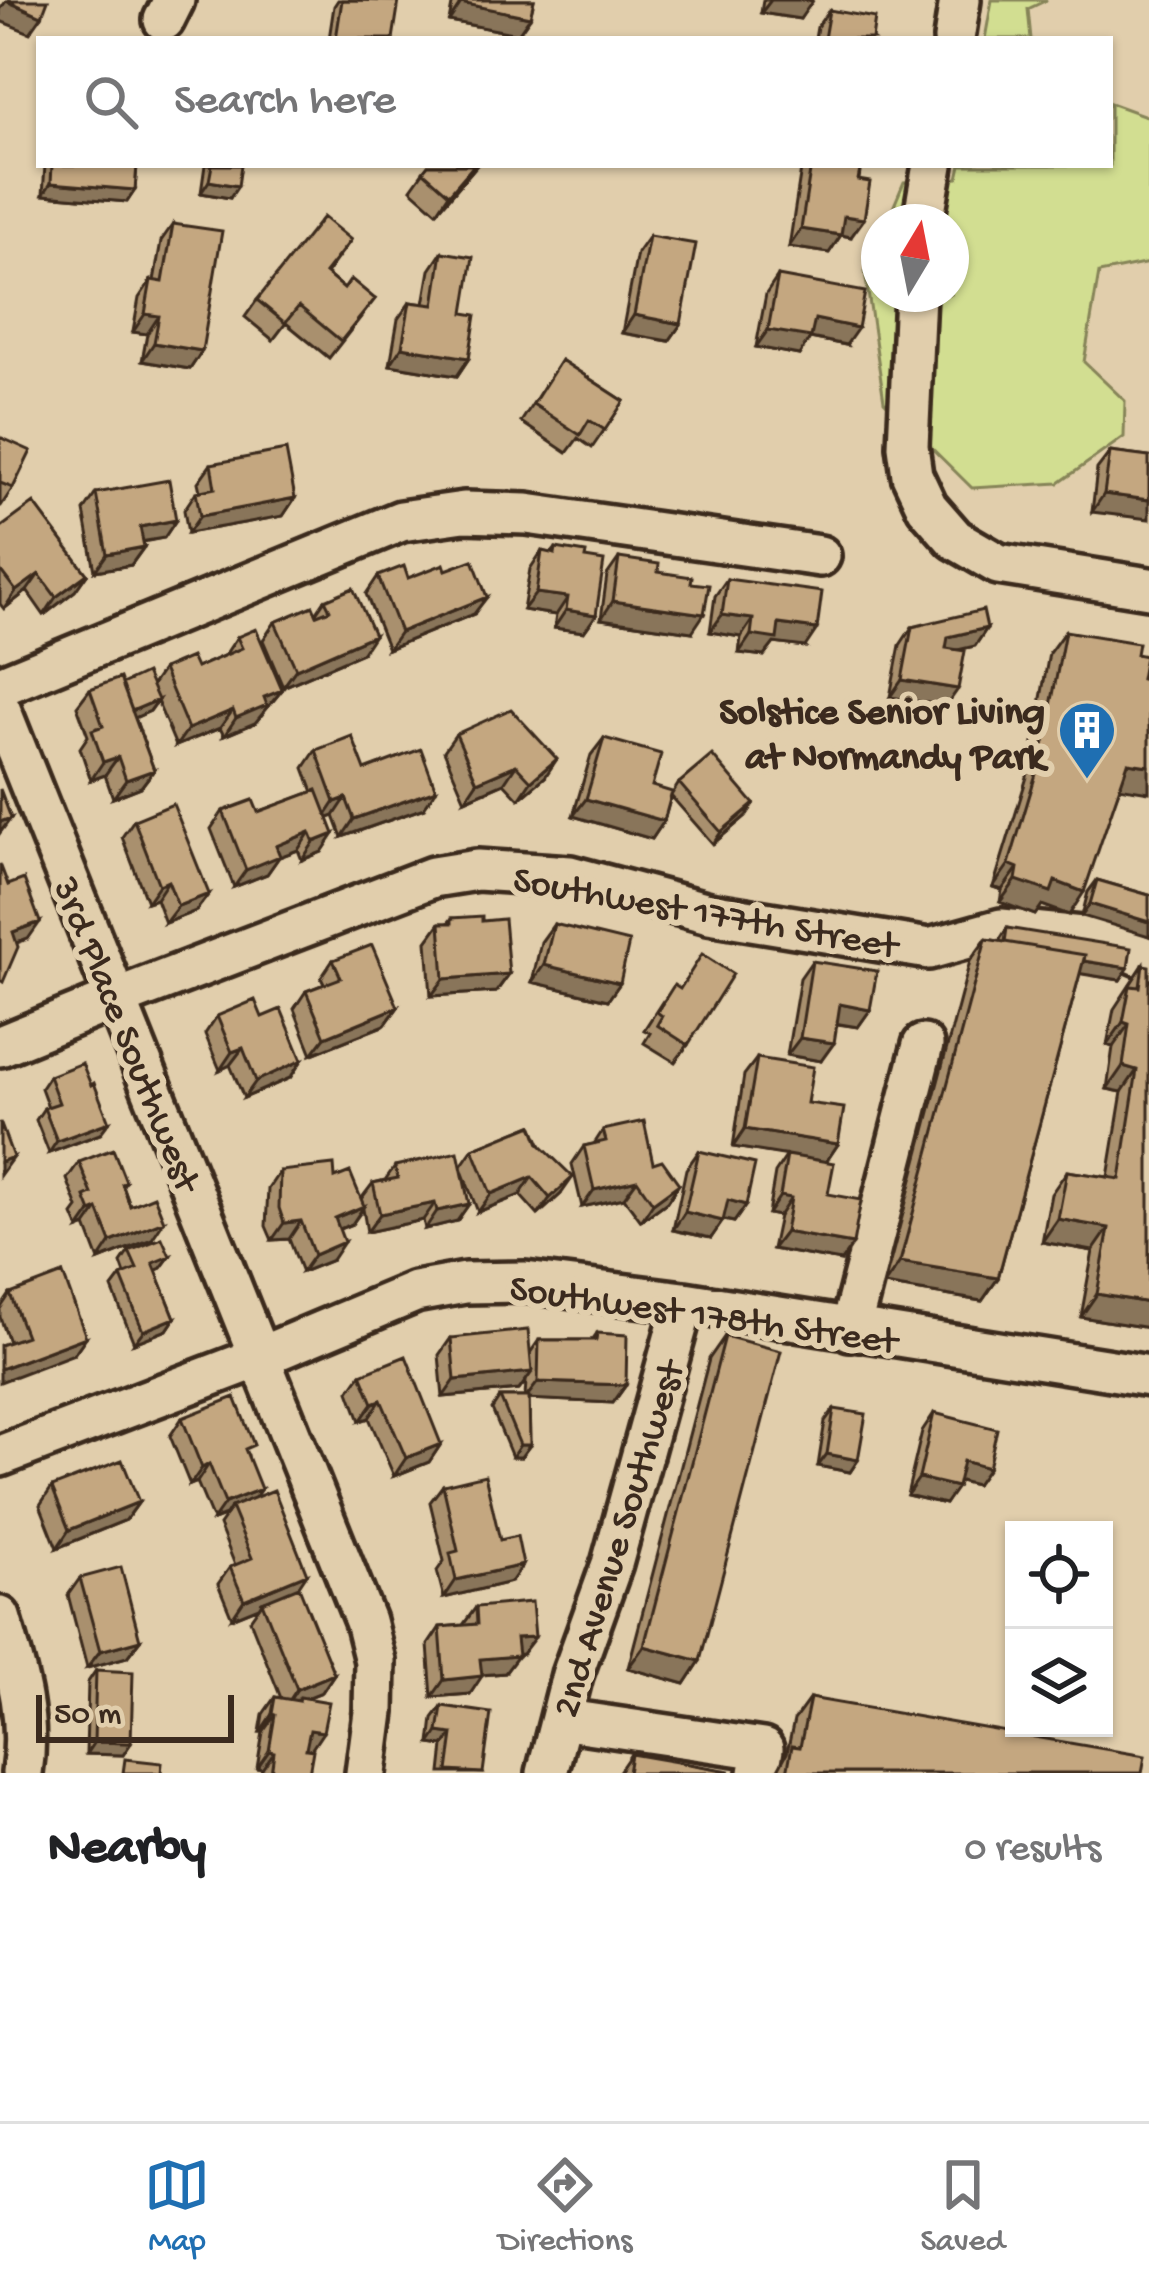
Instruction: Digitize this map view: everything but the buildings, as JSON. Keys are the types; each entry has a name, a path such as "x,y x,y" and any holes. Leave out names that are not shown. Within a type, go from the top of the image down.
{"street":[{"path":"954,36 960,0"},
{"path":"926,204 932,168"},
{"path":"914,312 911,475 927,506 955,539 998,564 1149,588"},
{"path":"0,686 401,521 464,512 526,514 820,556"},
{"name":"3rd Place Southwest","path":"0,709 365,1621 375,1661 366,1773"},
{"name":"Southwest 177th Street","path":"0,1046 434,878 477,870 570,876 710,913 929,949 1000,929 1102,939 1149,958"},
{"path":"850,1330 923,1045"},
{"name":"Southwest 178th Street","path":"0,1456 260,1358 415,1292 466,1282 525,1282 684,1303 1149,1376"},
{"name":"2nd Avenue Southwest","path":"547,1773 572,1675 612,1564 684,1303"},
{"path":"0,1617 22,1693 26,1746 22,1773"},
{"path":"580,1722 763,1749 759,1773"}],"green space":[{"path":"992,0 1047,0 1028,9 1031,36 986,36"},
{"path":"1113,104 1149,117 1149,263 1099,273 1084,362 1125,401 1124,437 1059,483 972,488 884,401 871,312 969,312 969,204 895,204 904,182 958,178 960,168 1113,168"}],"place":[{"name":"Solstice Senior Living at Normandy Park","path":"1087,781"}]}
